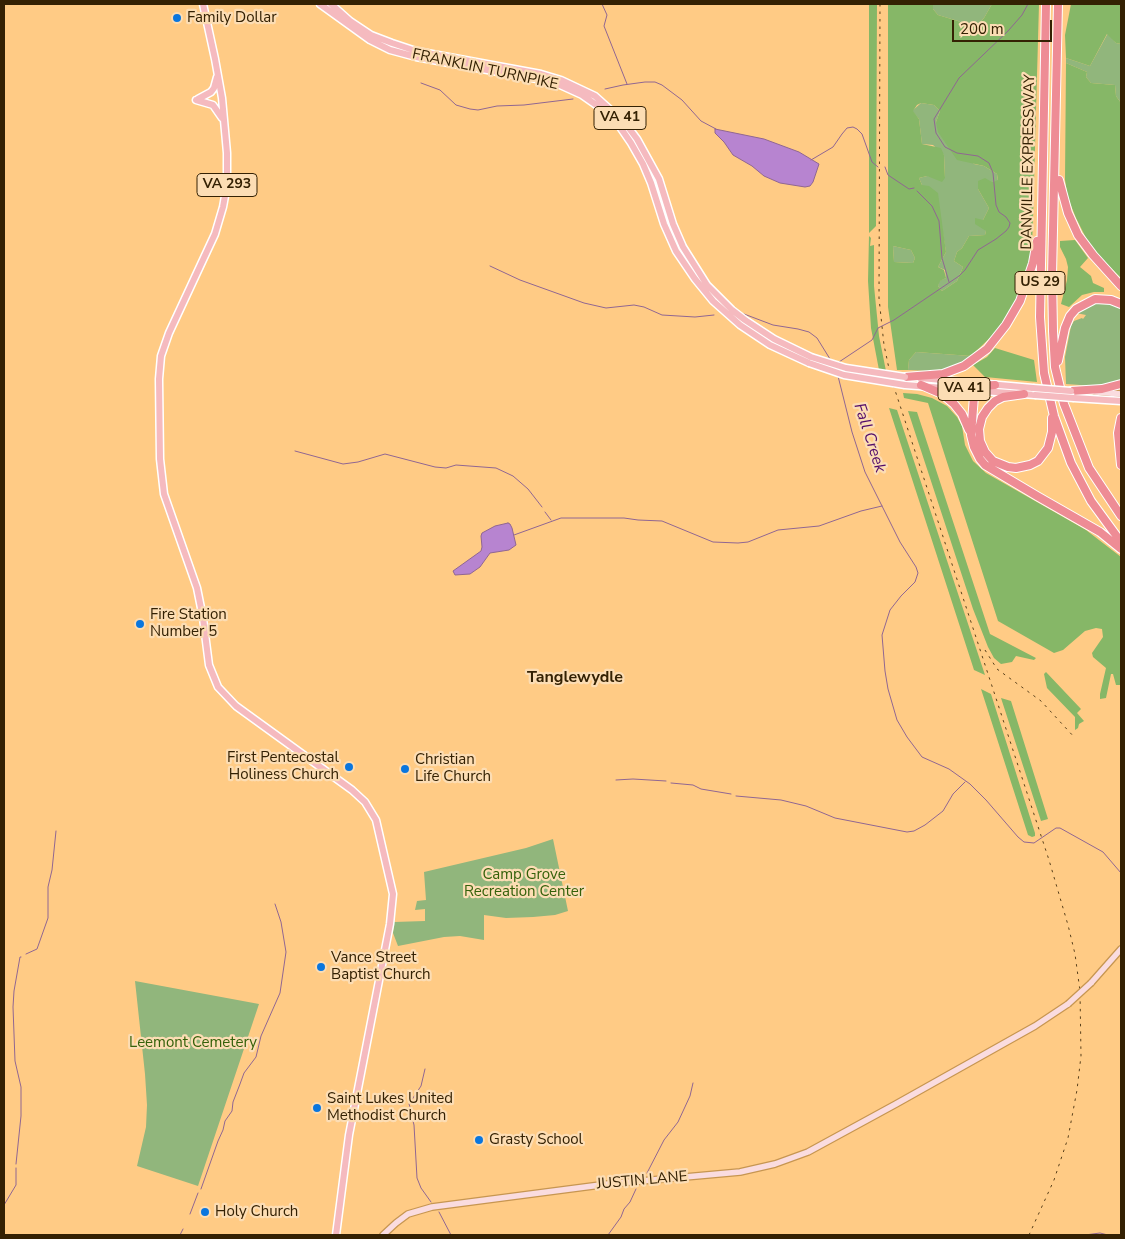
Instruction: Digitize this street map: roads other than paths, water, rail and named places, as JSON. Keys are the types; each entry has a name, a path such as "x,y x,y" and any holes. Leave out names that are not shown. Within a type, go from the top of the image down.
{"highway":[{"name":"DANVILLE EXPRESSWAY","path":"1046,4 1040,339 1044,373 1058,431 1077,476 1101,516 1121,542"},
{"name":"DANVILLE EXPRESSWAY","path":"1058,4 1053,331 1055,367 1060,391 1089,468 1121,516"},
{"path":"1056,150 1061,190 1073,225 1093,255 1121,286"},
{"path":"905,381 954,370 976,358 997,338 1014,312 1028,281 1033,263 1042,206"},
{"path":"1060,391 1059,356 1065,328 1070,316 1081,306 1095,299 1111,300 1121,304"},
{"path":"1072,394 1121,384"},
{"path":"971,435 976,390 984,386 995,385"},
{"path":"922,386 942,394 954,404 962,414 971,435 976,454 985,464 1100,532 1121,549"},
{"path":"1024,394 1003,397 996,401 982,417 979,430 982,446 988,456 1008,467 1022,468 1030,465 1043,455 1048,448 1051,439 1051,404"},
{"path":"1121,418 1118,433 1121,465"}],"main road":[{"name":"VA 293","path":"203,4 217,72 225,125 228,174 222,212 214,236 166,339 160,362 161,474 168,508 197,588 209,666 218,687 236,706 361,797 370,808 376,820 393,894 392,912 349,1135 336,1235"},
{"name":"FRANKLIN TURNPIKE","path":"320,4 356,30 390,50 416,57 560,85 582,95 602,109 620,127 643,164 664,224 676,251 695,279 713,301 740,325 770,345 844,375 905,381 995,385 1121,401"},
{"name":"FRANKLIN TURNPIKE","path":"331,4 371,35 392,44 416,52 541,74 561,80 595,96 625,122 637,139 659,179 672,224 683,248 707,284 732,310 745,320 810,360"},
{"path":"217,72 217,81 212,91 196,100 213,105 219,111 225,125"},
{"name":"FRANKLIN TURNPIKE","path":"905,381 922,386 1024,394 1034,391"},
{"name":"FRANKLIN TURNPIKE","path":"1072,394 1121,394"},
{"name":"JUSTIN LANE","path":"384,1235 402,1218 413,1212 432,1207 608,1184 740,1172 766,1167 808,1152 1035,1026 1068,1004 1091,983 1121,948"}],"waterway":[{"path":"602,4 607,15 604,26 627,84"},
{"name":"Fall Creek","path":"839,362 872,340 878,328 894,320 959,276 978,250 996,239 1009,227 1010,223 999,212 996,205 993,173 989,163 978,156 957,153 945,147 936,133 934,119 959,78 1008,31 1022,15 1028,4"},
{"path":"605,89 655,82 682,100 701,121 716,129"},
{"path":"421,83 440,90 456,105 478,110 497,106 573,99"},
{"path":"811,160 833,147 847,128 853,127 862,134 872,162 878,167"},
{"path":"885,167 888,175 909,189 914,188"},
{"path":"917,191 932,206 939,221 942,258 949,282"},
{"path":"490,266 520,280 584,303 606,308 634,305 662,315 695,317 714,315"},
{"path":"744,314 773,325 809,332 817,338 830,359"},
{"name":"Fall Creek","path":"838,376 852,432 865,472 900,542 918,573 915,582 890,610 882,635 888,689 897,720 922,757 949,769 970,784 1024,842 1034,843 1056,828 1060,828 1103,852 1121,873"},
{"path":"295,451 343,464 358,462 385,454 435,467 446,468 456,465 496,468 513,476 528,489 542,507"},
{"path":"514,535 561,518 624,518 662,521 713,542 738,543 748,542 778,530 819,526 861,511 882,506"},
{"path":"545,512 551,520"},
{"path":"616,780 666,781"},
{"path":"736,796 781,800 806,806 835,818 907,832 914,831 925,825 943,811 953,794 965,782"},
{"path":"671,783 693,785 701,789 731,794"},
{"path":"26,954 37,949 48,918 48,887 52,870 56,831"},
{"path":"201,1189 225,1121 232,1111 233,1102 244,1073 256,1057 261,1036 280,993 286,952 281,922 275,904"},
{"path":"16,1164 21,1116 21,1087 15,1061 13,1007 14,991 21,957"},
{"path":"410,1107 409,1104 421,1086 425,1069"},
{"path":"647,1173 664,1140 678,1122 690,1096 693,1083"},
{"path":"411,1113 414,1125 417,1178 421,1188 431,1202"},
{"path":"4,1205 16,1185 16,1168"},
{"path":"608,1235 621,1217 636,1189"},
{"path":"190,1214 198,1193"},
{"path":"439,1212 451,1235"},
{"path":"180,1235 183,1229"},
{"name":"Fall Creek","path":"1085,1235 1100,1233 1108,1235"}],"railway":[{"path":"880,4 879,298 884,345 891,378 1049,860 1075,954 1080,991 1081,1056 1068,1138 1054,1180 1029,1235"},
{"path":"985,650 997,669 1041,701 1075,738"}],"place":[{"name":"Family Dollar","path":"177,18"},
{"name":"Fire Station Number 5","path":"140,624"},
{"name":"First Pentecostal Holiness Church","path":"349,767"},
{"name":"Christian Life Church","path":"405,769"},
{"name":"Vance Street Baptist Church","path":"321,967"},
{"name":"Saint Lukes United Methodist Church","path":"317,1108"},
{"name":"Grasty School","path":"479,1140"},
{"name":"Holy Church","path":"205,1212"}],"district":[{"name":"Tanglewydle","path":"575,678"}],"park label":[{"name":"Camp Grove Recreation Center","path":"524,884"},
{"name":"Leemont Cemetery","path":"193,1043"}]}
